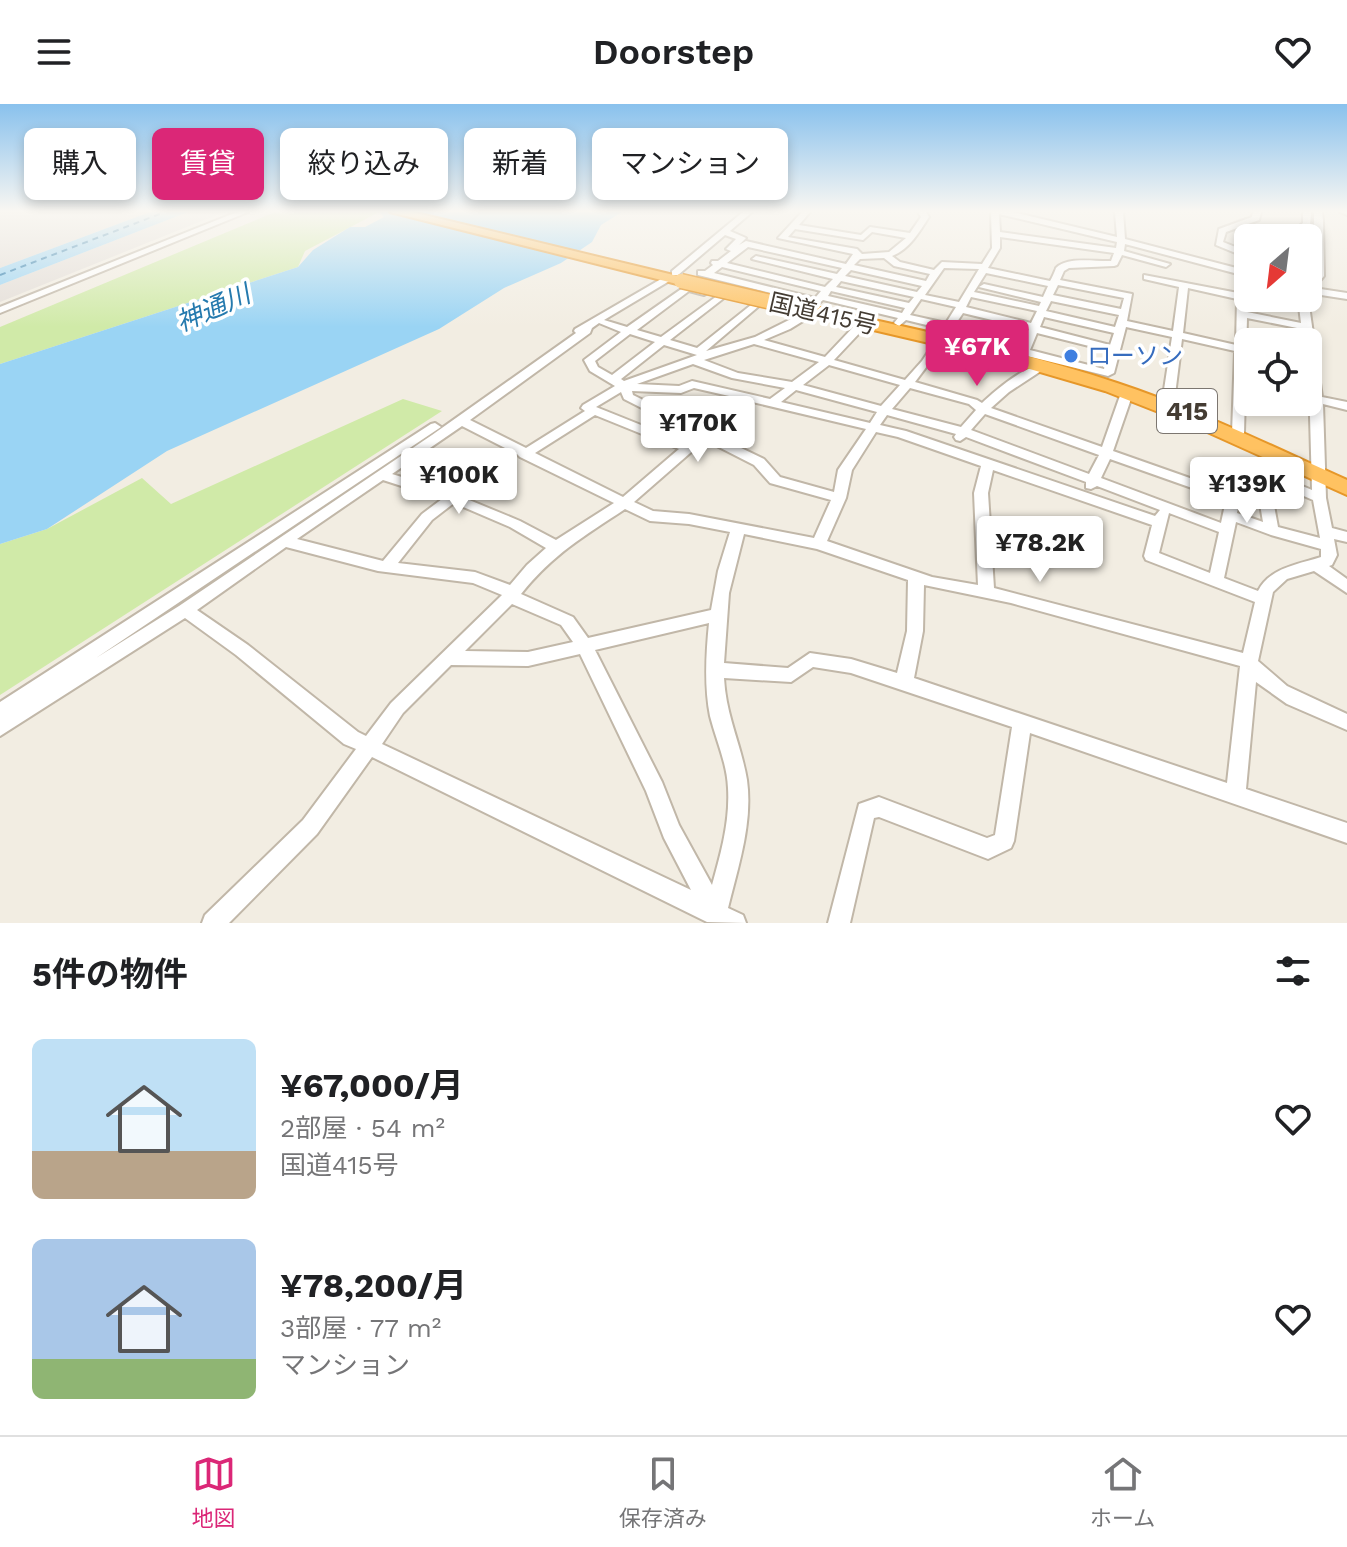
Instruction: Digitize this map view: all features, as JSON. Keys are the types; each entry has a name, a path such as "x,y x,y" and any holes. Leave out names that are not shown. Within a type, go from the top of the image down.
{"highway":[{"name":"415","path":"561,250 681,278"},
{"name":"415","path":"572,250 681,278"},
{"name":"国道415号","path":"681,278 900,321 1023,354 1168,403 1318,472"},
{"name":"国道415号","path":"814,302 863,323 944,335"},
{"name":"国道415号","path":"1023,354 1040,367 1127,393 1347,485"}],"street":[{"path":"0,310 149,250"},
{"path":"709,250 629,331 589,360 594,369 626,387 681,390 692,384 874,428 951,450 1158,522"},
{"path":"716,263 731,250"},
{"path":"0,712 167,606 587,326 619,306 716,263 736,250"},
{"path":"775,250 927,284"},
{"path":"847,250 857,252 858,256"},
{"path":"888,257 896,250"},
{"path":"819,544 839,498 845,470 884,410 944,335 995,250"},
{"path":"1048,297 1129,296 1108,373 1023,354 1048,297 1064,266 1114,263 1119,250"},
{"path":"1125,250 1164,266 1176,254"},
{"path":"1141,250 1176,254 1234,270"},
{"path":"689,448 587,408 602,396 702,357 755,341 814,302 858,256 888,257 897,264 936,273"},
{"path":"756,259 919,296 1115,349"},
{"path":"1223,267 1234,262"},
{"path":"716,263 814,302"},
{"path":"900,321 942,265 1122,322 1234,348"},
{"path":"1147,277 1234,295"},
{"path":"681,278 721,296 756,304 814,302 911,306"},
{"path":"681,278 814,302"},
{"path":"978,278 1122,322"},
{"path":"1168,403 1184,284"},
{"path":"1322,292 1347,296"},
{"path":"614,379 721,296"},
{"path":"702,357 756,304"},
{"path":"1241,328 1242,314 1308,327 1305,312"},
{"path":"604,323 664,341 736,376 795,386 964,432 1165,507 1271,530 1328,539 1347,537"},
{"path":"772,403 826,362 863,323"},
{"path":"0,728 185,610 462,421 586,331 587,326"},
{"path":"755,341 973,402 981,408 1233,498 1216,581"},
{"path":"951,450 981,408 1004,389 1040,367"},
{"path":"626,387 628,397 759,462 775,480 839,498"},
{"path":"1085,497 1106,453 1127,393"},
{"path":"1322,395 1347,406"},
{"path":"213,923 310,827 397,708 556,547 626,502 746,397"},
{"path":"387,567 427,517 453,496 520,452 594,411"},
{"path":"1238,433 1240,416"},
{"path":"1236,794 1249,662 1266,589 1282,575 1327,561 1330,555 1319,498 1315,416"},
{"path":"462,421 650,516 689,519 819,544 916,577 986,592 1249,662 1261,680 1274,688 1347,722"},
{"path":"986,592 981,493 988,463"},
{"path":"382,475 453,496 524,527 556,547"},
{"path":"1271,530 1263,480 1278,480 1319,498"},
{"path":"1165,507 1158,522 1151,556 1263,599"},
{"path":"725,918 738,788 717,705 718,615 722,584 738,529"},
{"path":"284,541 387,567 475,578 567,621 584,645 655,789 671,831 725,918"},
{"path":"1317,565 1347,587"},
{"path":"904,682 915,631 916,577"},
{"path":"185,610 242,650 351,738 725,918"},
{"path":"445,658 528,659 718,615"},
{"path":"718,670 791,675 810,660 851,666 1347,833"},
{"path":"839,923 866,811 879,807 988,849 1004,841 1022,724"}],"shaded area":[{"path":"0,250 48,250 0,268"},
{"path":"90,250 129,250 0,302 0,285"}],"green space":[{"path":"184,250 306,250 298,267 0,364 0,327"},
{"path":"403,399 442,411 0,695 0,544 47,529 142,478 171,504"}],"water":[{"path":"48,250 90,250 0,285 0,268"},
{"name":"神通川","path":"313,250 580,250 561,263 504,288 439,329 167,451 47,529 0,544 0,364 298,267"}],"ferry route":[{"path":"0,275 65,250"}],"place":[{"name":"ローソン","path":"1071,356"}]}
